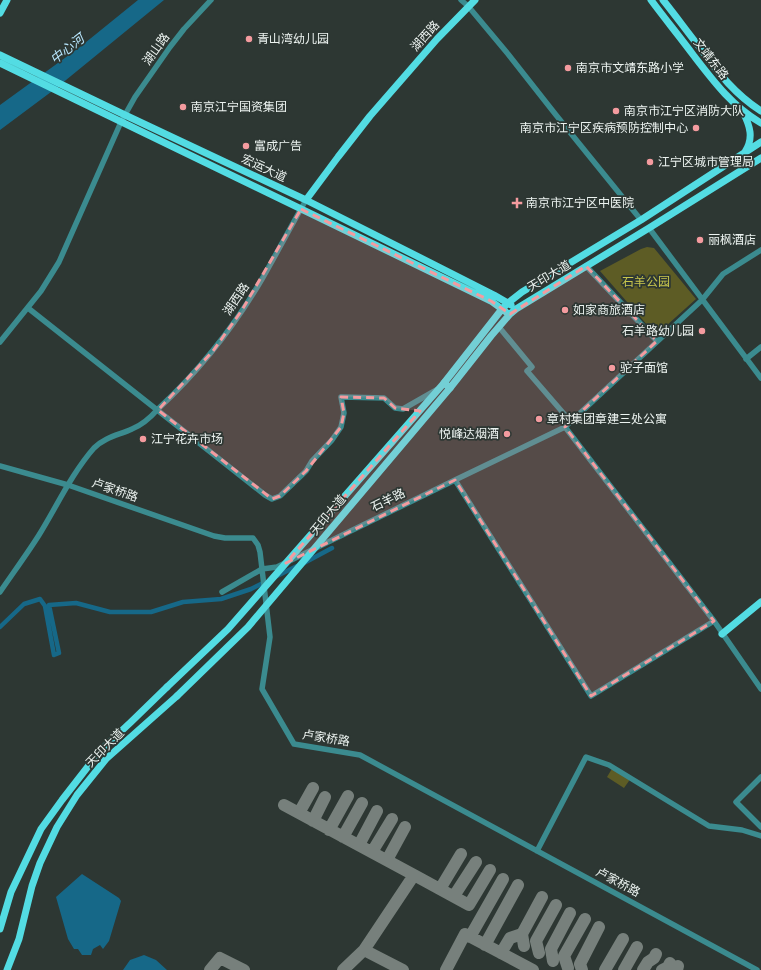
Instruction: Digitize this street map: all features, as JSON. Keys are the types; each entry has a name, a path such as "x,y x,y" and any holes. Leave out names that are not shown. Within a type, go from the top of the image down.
{"main road":[{"path":"0,13 7,0"},
{"name":"湖西路","path":"306,200 370,116 437,39 475,0"},
{"name":"文靖东路","path":"651,0 723,92 742,110 761,124"},
{"name":"文靖东路","path":"663,0 721,76 746,101 761,111"},
{"name":"宏运大道","path":"0,55 306,200 494,295 516,309"},
{"name":"宏运大道","path":"0,63 490,301 510,314"},
{"path":"742,110 750,130 748,147 744,153"},
{"name":"天印大道","path":"7,970 19,939 32,886 40,864 57,827 77,795 106,759 177,696 248,627 447,385 502,309 522,292 641,220 761,142"},
{"name":"天印大道","path":"0,929 11,892 41,829 100,751 228,629 510,314 761,158"},
{"path":"722,634 761,602"}],"street":[{"name":"湖山路","path":"0,342 41,291 59,262 125,115 170,47 184,29 211,0"},
{"path":"461,0 468,6 508,54 641,220"},
{"name":"湖西路","path":"0,592 38,536 68,485 95,447 105,439 132,429 158,410 183,385 217,345 261,281 306,200"},
{"path":"649,228 761,378"},
{"name":"石羊路","path":"222,592 262,569 277,567 565,427 702,300 723,274 761,250"},
{"path":"586,266 657,341"},
{"path":"28,308 272,499 280,496 306,471 312,461 332,440 341,427 344,413 341,397 384,398 395,408 402,409 447,385"},
{"path":"499,327 532,367 527,371 571,422"},
{"path":"746,358 761,347"},
{"path":"565,427 714,622 761,689"},
{"name":"卢家桥路","path":"0,466 68,485 214,536 225,538 253,538 258,545 260,552 270,637 262,690 294,744 360,755 757,970"},
{"path":"455,480 591,696 714,622"},
{"path":"537,851 586,757 609,765 709,826 742,830 761,836"},
{"path":"761,777 736,802 761,827"}],"highlighted area":[{"path":"301,209 491,301 510,314 586,266 657,341 565,427 714,621 591,696 455,480 286,563 420,411 395,408 384,398 341,397 344,413 341,427 306,471 280,496 272,499 158,410 213,351 242,310"}],"green space":[{"name":"石羊公园","path":"647,247 654,248 696,299 656,335 600,271"},
{"path":"613,767 631,778 624,788 607,777"}],"water":[{"path":"138,0 164,0 55,89 0,130 0,105 80,47"},
{"path":"82,874 119,898 121,901 109,941 103,949 100,945 93,949 91,955 82,955 78,949 74,949 68,939 56,897"},
{"path":"144,955 156,960 167,970 123,970 130,960"}],"waterway":[{"path":"304,563 332,548"},
{"path":"275,577 297,566"},
{"path":"0,627 24,604 40,599 45,606 54,655 59,653 49,605 76,603 110,612 151,612 183,602 221,599 251,589 265,582"}],"taxiway":[{"path":"299,813 313,788"},
{"path":"329,830 348,796"},
{"path":"313,821 325,797"},
{"path":"343,837 362,803"},
{"path":"284,805 414,875"},
{"path":"359,845 377,811"},
{"path":"372,852 392,819"},
{"path":"387,860 405,827"},
{"path":"440,889 461,854"},
{"path":"454,896 476,862"},
{"path":"364,950 414,875 469,905 490,870"},
{"path":"470,937 503,879"},
{"path":"485,945 518,885"},
{"path":"524,946 522,934 542,897"},
{"path":"539,953 536,941 556,905"},
{"path":"553,961 551,949 570,913"},
{"path":"568,968 564,956 585,919"},
{"path":"582,970 580,964 599,927"},
{"path":"446,970 465,934 533,970"},
{"path":"501,953 510,938 522,934"},
{"path":"605,970 623,939"},
{"path":"624,970 637,947"},
{"path":"343,970 364,950 403,970"},
{"path":"643,970 656,954"},
{"path":"210,970 220,958 244,970"},
{"path":"662,970 668,967 670,963"},
{"path":"677,970 678,966"}],"place":[{"name":"青山湾幼儿园","path":"249,39"},
{"name":"南京市文靖东路小学","path":"568,68"},
{"name":"南京江宁国资集团","path":"183,107"},
{"name":"南京市江宁区消防大队","path":"616,111"},
{"name":"南京市江宁区疾病预防控制中心","path":"696,128"},
{"name":"富成广告","path":"246,146"},
{"name":"江宁区城市管理局","path":"650,162"},
{"name":"南京市江宁区中医院","path":"517,203"},
{"name":"丽枫酒店","path":"700,240"},
{"name":"如家商旅酒店","path":"565,310"},
{"name":"石羊路幼儿园","path":"702,331"},
{"name":"驼子面馆","path":"612,368"},
{"name":"章村集团章建三处公寓","path":"539,419"},
{"name":"悦峰达烟酒","path":"507,434"},
{"name":"江宁花卉市场","path":"143,439"}],"water label":[{"name":"中心河","path":"67,49"}]}
